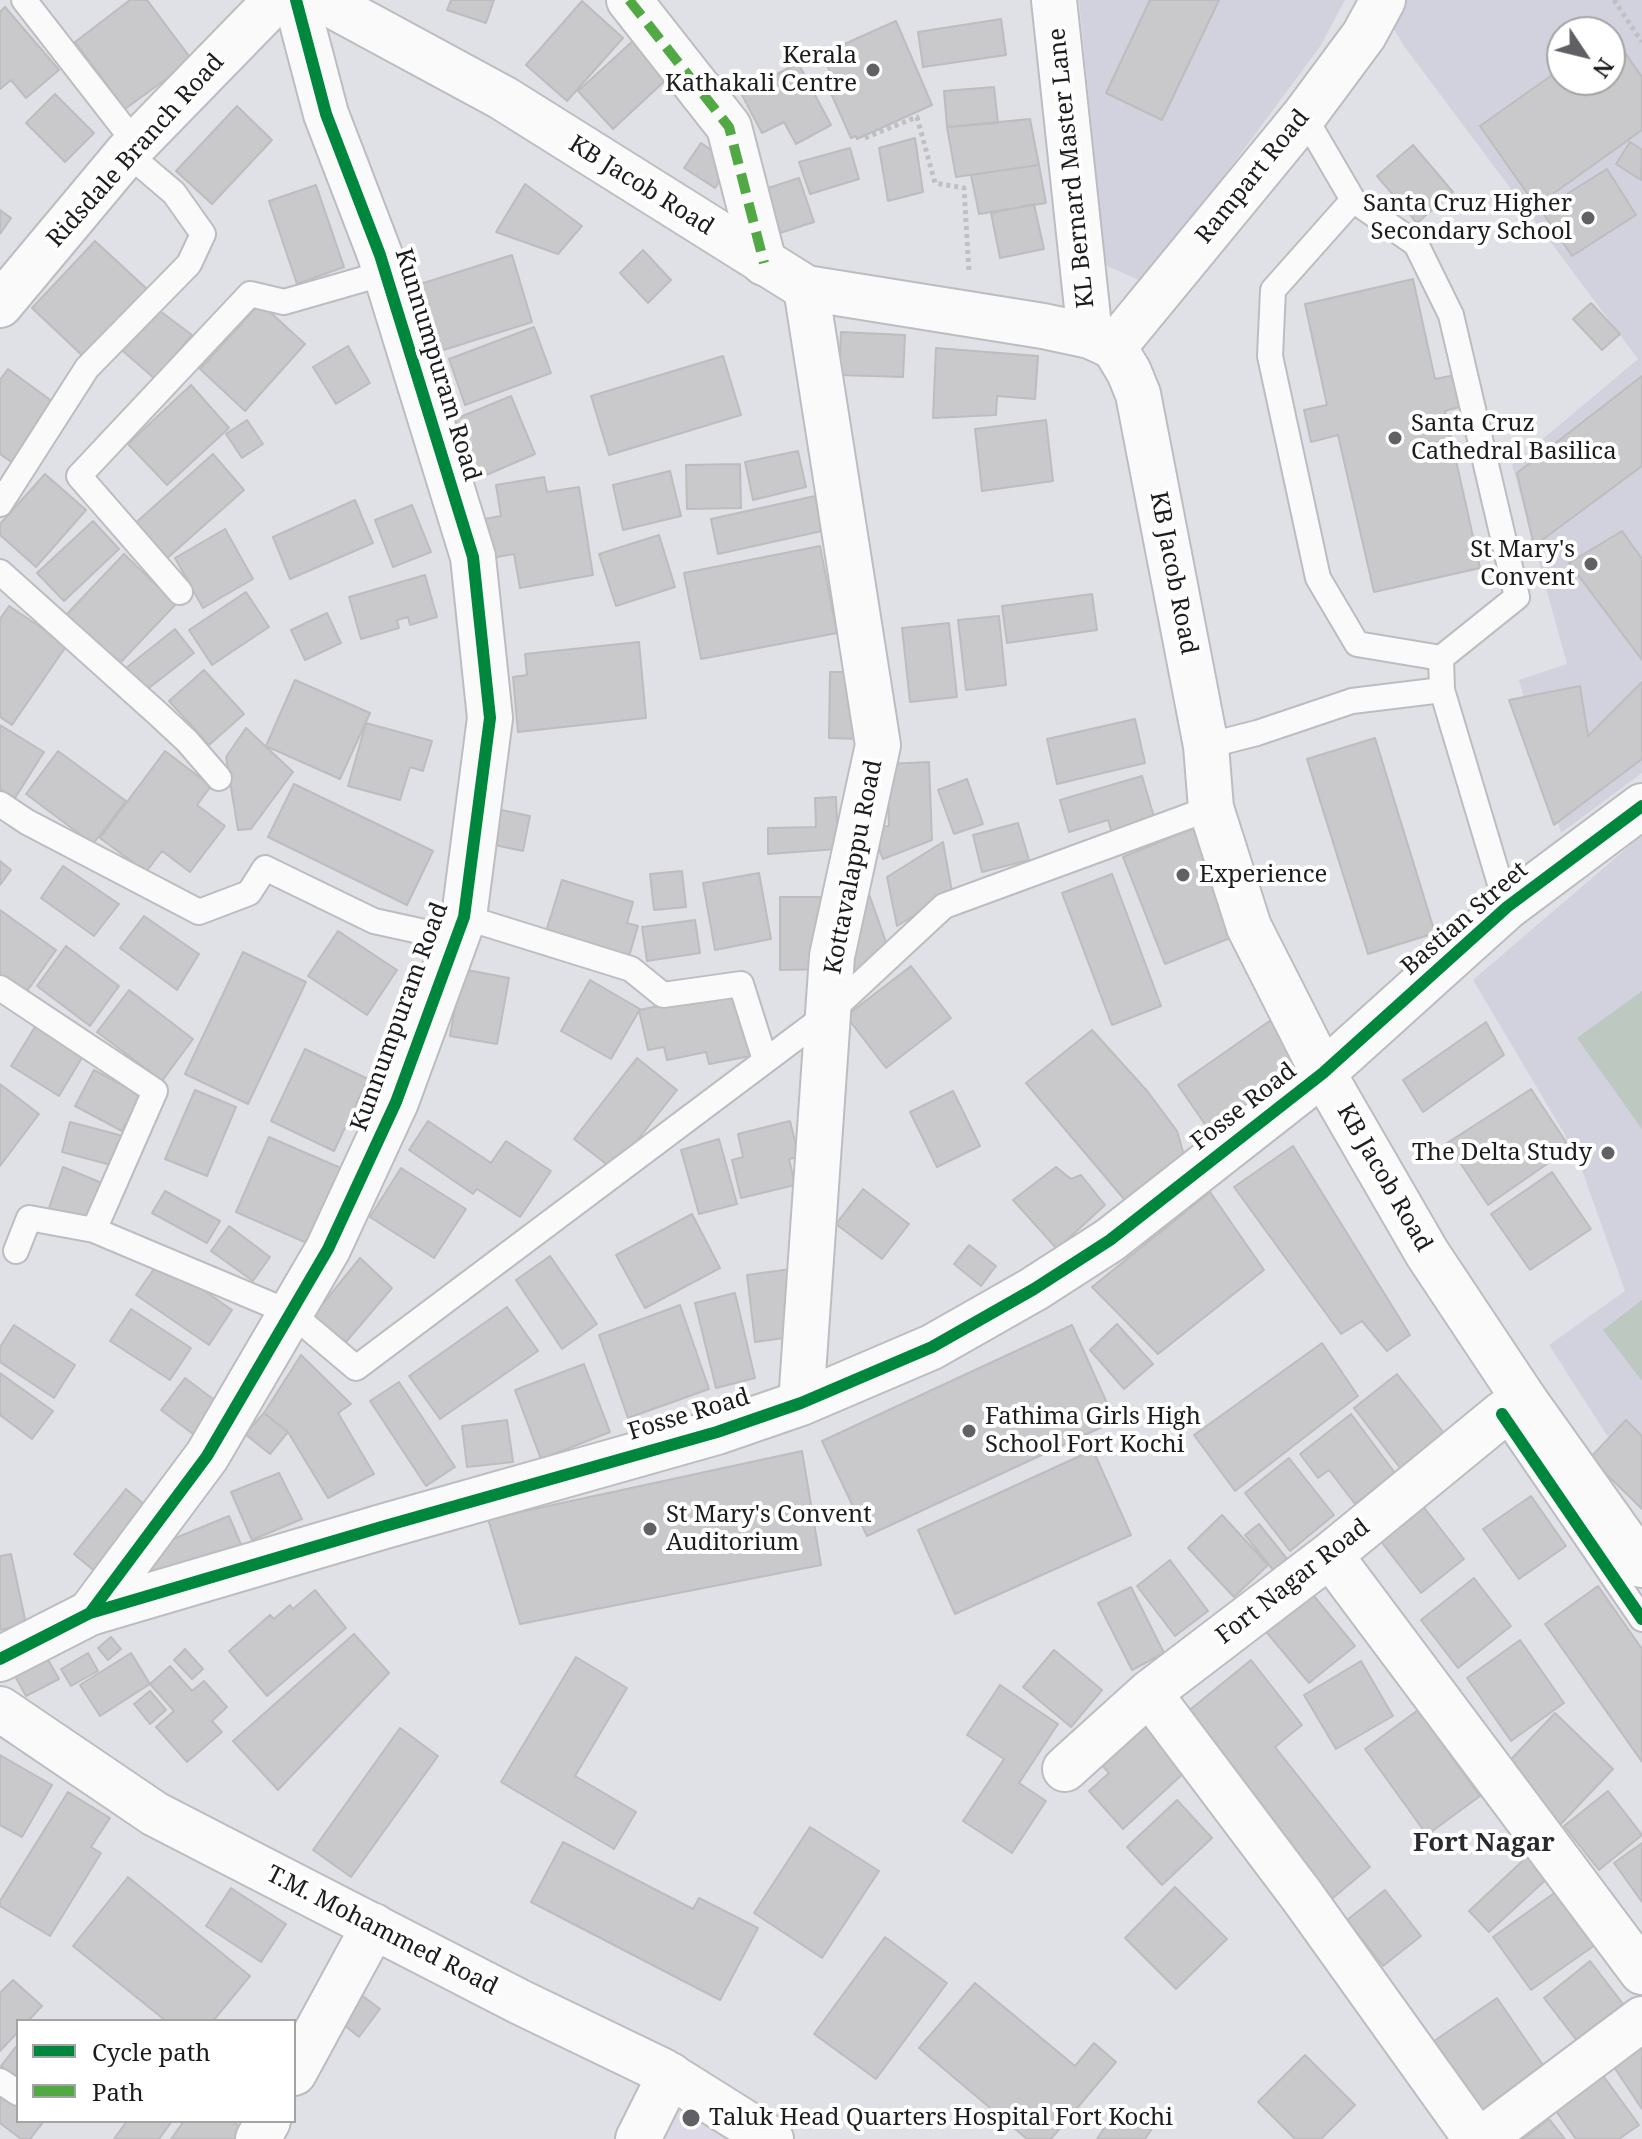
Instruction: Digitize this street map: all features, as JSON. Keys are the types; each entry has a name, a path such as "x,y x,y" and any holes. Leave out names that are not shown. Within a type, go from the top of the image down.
{"street":[{"name":"Ridsdale Branch Road","path":"0,305 131,149 276,0"},
{"name":"Kunnumpuram Road","path":"90,1613 207,1456 328,1249 396,1102 460,928 490,718 473,557 385,273 326,114 296,0"},
{"name":"KB Jacob Road","path":"322,0 503,98 806,288 1043,326 1102,342 1129,372 1138,394 1206,746 1211,808 1249,927 1323,1073 1513,1406 1642,1565"},
{"path":"629,0 729,127 764,263"},
{"name":"KL Bernard Master Lane","path":"1054,0 1102,342"},
{"name":"Rampart Road","path":"1102,342 1304,116 1364,35 1383,0"},
{"name":"Kottavalappu Road","path":"801,1403 832,956 878,745 806,288"},
{"name":"Bastian Street","path":"1323,1073 1507,907 1642,806"},
{"name":"Fosse Road","path":"0,1659 90,1613 717,1432 801,1403 932,1347 1034,1289 1110,1240 1323,1073"},
{"name":"Fort Nagar Road","path":"1065,1769 1149,1693 1330,1555 1513,1406"},
{"path":"1330,1555 1642,1972"},
{"path":"1149,1693 1479,2139 1642,2019"},
{"name":"T.M. Mohammed Road","path":"0,1709 155,1814 520,2002 670,2075 771,2139"},
{"path":"296,2069 374,1926"},
{"path":"638,2139 670,2075"}],"lane":[{"path":"0,504 87,368 189,264 203,234 174,193 131,149 24,0"},
{"path":"1304,116 1353,200 1416,244 1451,315 1517,597 1441,658 1357,644 1318,578 1270,356 1273,290 1353,200"},
{"path":"180,592 79,476 250,294 284,302 385,273"},
{"path":"0,572 177,731 219,778"},
{"path":"1441,658 1442,690 1507,907"},
{"path":"1206,746 1257,733 1352,701 1442,690"},
{"path":"0,804 27,822 199,912 249,893 265,868 374,921 460,928 631,969 663,995 741,984 765,1060"},
{"path":"16,1251 29,1218 94,1230 291,1313 356,1368 829,1013 944,906 1211,808"},
{"path":"0,988 155,1091 94,1230"},
{"path":"1513,1406 1642,1619"}],"path":[{"path":"1614,0 1642,42"},
{"path":"865,138 917,117 935,183 964,188 972,317"}],"shaded area":[{"path":"1079,0 1345,0 1321,45 1145,283 1105,265"},
{"path":"1403,0 1642,0 1642,773 1561,833 1519,680 1567,664 1512,465 1638,359 1390,23"},
{"name":"The Delta Study","path":"1642,835 1642,1490 1549,1345 1625,1291 1583,1173 1564,1133 1473,980"},
{"path":"1642,991 1642,1129 1577,1038"},
{"path":"1642,1300 1642,1381 1603,1330"},
{"name":"Taluk Head Quarters Hospital Fort Kochi","path":"681,2097 742,2139 659,2139"}],"building":[{"path":"130,0 147,0 192,60 125,109 75,42"},
{"path":"451,0 494,0 486,23 447,10"},
{"path":"1150,0 1219,0 1162,120 1106,93"},
{"path":"582,1 623,38 567,101 526,65"},
{"path":"5,7 59,70 26,98 11,80 0,89 0,12"},
{"path":"1001,19 1006,55 923,67 918,32"},
{"name":"Kerala Kathakali Centre","path":"896,21 932,105 857,139 856,136 851,138 829,89 836,85 822,54"},
{"path":"634,40 668,78 613,129 578,91"},
{"path":"1626,54 1642,77 1642,130 1536,206 1480,126 1546,79 1546,96 1626,96"},
{"path":"798,63 831,125 796,144 784,122 762,133 741,93"},
{"path":"994,87 998,123 947,127 944,91"},
{"path":"55,94 94,133 65,162 26,123"},
{"path":"237,106 272,140 212,204 176,171"},
{"path":"1030,119 1039,165 956,177 947,127"},
{"path":"915,138 923,192 888,201 879,148"},
{"path":"1630,142 1642,150 1641,180 1616,164"},
{"path":"701,143 731,163 715,188 684,168"},
{"path":"1413,145 1453,192 1417,223 1377,176"},
{"path":"850,148 859,179 810,194 799,162"},
{"path":"1039,165 1046,203 979,214 971,175"},
{"path":"1607,169 1636,215 1572,256 1541,210"},
{"path":"799,178 814,222 774,235 759,191"},
{"path":"525,184 582,226 558,254 496,232"},
{"path":"316,185 344,267 297,284 269,201"},
{"path":"1034,204 1044,249 1000,258 991,213"},
{"path":"0,210 11,218 0,234"},
{"path":"95,241 147,289 85,358 32,308"},
{"path":"643,250 671,280 648,303 620,273"},
{"path":"512,255 532,322 434,353 414,286"},
{"name":"Santa Cruz Cathedral Basilica","path":"1413,279 1435,379 1460,374 1467,405 1445,411 1480,568 1374,592 1338,435 1311,442 1304,410 1327,405 1305,304"},
{"path":"260,303 305,344 245,411 200,369"},
{"path":"1591,303 1620,334 1602,350 1573,319"},
{"path":"156,308 192,335 155,379 116,345"},
{"path":"534,327 551,373 465,405 449,359"},
{"path":"841,332 905,335 903,377 839,375"},
{"path":"348,346 370,383 336,404 313,367"},
{"path":"936,348 1038,356 1035,399 997,396 996,415 933,418"},
{"path":"723,356 741,415 609,455 591,396"},
{"path":"8,369 60,407 17,466 0,454 0,380"},
{"path":"1642,376 1642,466 1534,546 1517,473"},
{"path":"191,385 229,428 167,485 128,444"},
{"path":"511,396 535,454 477,479 453,420"},
{"path":"247,420 263,444 242,458 226,434"},
{"path":"1046,420 1053,481 982,491 975,429"},
{"path":"798,451 806,487 753,500 745,462"},
{"path":"213,454 244,490 164,561 133,525"},
{"path":"740,464 741,508 687,509 686,465"},
{"path":"670,471 681,516 623,530 613,485"},
{"path":"45,474 86,510 36,567 0,535 0,524"},
{"path":"544,477 547,492 579,487 593,575 520,588 514,554 486,559 479,520 501,516 496,485"},
{"path":"815,496 822,531 718,554 711,519"},
{"path":"355,500 373,543 290,579 273,537"},
{"path":"412,505 431,552 393,567 375,520"},
{"path":"93,521 119,549 64,601 37,573"},
{"path":"225,529 253,579 203,608 175,558"},
{"path":"1622,531 1642,559 1642,660 1569,563"},
{"path":"659,535 675,587 616,606 599,554"},
{"path":"820,546 837,633 701,659 684,573"},
{"path":"124,554 176,604 118,665 66,615"},
{"path":"425,575 437,617 410,625 408,617 397,620 399,628 361,639 349,597"},
{"path":"246,592 269,627 212,665 189,630"},
{"path":"1092,594 1097,630 1007,643 1002,606"},
{"path":"9,606 67,645 12,725 0,717 0,619"},
{"path":"327,613 341,643 305,660 291,630"},
{"path":"999,616 1006,685 966,690 958,620"},
{"path":"949,623 957,697 910,702 902,628"},
{"path":"175,629 194,653 145,691 126,668"},
{"path":"639,642 646,718 518,732 513,677 527,675 525,654"},
{"path":"204,670 244,714 209,745 169,701"},
{"path":"830,672 860,672 859,739 829,738"},
{"path":"295,680 370,713 340,779 266,746"},
{"path":"1642,682 1642,759 1554,825 1509,700 1580,686 1588,736"},
{"path":"1135,719 1145,763 1057,784 1047,739"},
{"path":"366,723 432,741 423,771 410,767 400,800 348,786"},
{"path":"0,725 44,752 15,798 0,789"},
{"path":"246,728 293,772 251,829 238,830 226,757"},
{"path":"1375,738 1435,933 1368,954 1307,759"},
{"path":"58,751 126,801 93,844 26,794"},
{"path":"165,751 211,786 197,805 225,826 190,872 162,851 146,872 100,838"},
{"path":"929,762 932,840 883,859 870,827 889,826 887,764"},
{"path":"1142,776 1156,824 1113,836 1108,820 1069,832 1060,800"},
{"path":"967,779 983,824 954,834 938,790"},
{"path":"294,784 433,851 407,905 268,837"},
{"path":"836,797 838,849 768,854 768,828 816,827 815,798"},
{"path":"492,808 530,816 523,851 485,843"},
{"path":"1018,823 1029,860 982,872 973,835"},
{"path":"1193,828 1235,936 1165,964 1123,857"},
{"path":"943,842 952,892 897,926 887,877"},
{"path":"0,861 11,870 0,885"},
{"path":"63,866 119,904 94,936 41,898"},
{"path":"682,871 686,907 654,910 650,874"},
{"path":"759,873 771,939 715,950 703,883"},
{"path":"1112,874 1161,1006 1112,1025 1062,893"},
{"path":"562,880 633,902 627,923 638,926 627,963 544,938"},
{"path":"869,894 887,945 843,985 847,930"},
{"path":"780,897 826,897 826,969 780,970"},
{"path":"0,910 56,950 25,994 0,976"},
{"path":"144,916 199,954 177,990 120,948"},
{"path":"695,920 700,953 647,961 642,927"},
{"path":"338,931 397,970 367,1015 308,976"},
{"path":"66,946 119,986 90,1026 37,986"},
{"path":"243,952 306,982 248,1104 185,1074"},
{"path":"911,966 951,1018 886,1068 846,1016"},
{"path":"462,969 509,978 497,1044 450,1036"},
{"path":"590,980 640,1009 611,1059 561,1031"},
{"path":"129,990 193,1039 162,1081 97,1032"},
{"path":"737,990 751,1056 709,1064 706,1052 667,1060 664,1047 648,1050 639,1010"},
{"path":"1271,1020 1306,1071 1213,1136 1178,1085"},
{"path":"38,1022 86,1051 59,1096 11,1066"},
{"path":"1486,1022 1504,1055 1423,1112 1403,1080"},
{"path":"1092,1030 1148,1092 1177,1131 1185,1159 1129,1205 1026,1083"},
{"path":"305,1049 368,1079 334,1151 271,1121"},
{"path":"637,1058 677,1090 614,1170 574,1139"},
{"path":"94,1070 141,1095 122,1131 75,1106"},
{"path":"0,1084 39,1114 0,1166"},
{"path":"1531,1089 1570,1148 1488,1205 1447,1143"},
{"path":"195,1090 236,1107 207,1176 165,1159"},
{"path":"953,1091 980,1146 937,1167 910,1112"},
{"path":"428,1121 491,1163 506,1141 551,1171 520,1217 477,1189 473,1194 409,1150"},
{"path":"790,1121 799,1157 789,1159 795,1185 741,1198 732,1160 743,1157 738,1134"},
{"path":"70,1122 123,1136 115,1166 62,1152"},
{"path":"269,1137 343,1169 309,1244 236,1212"},
{"path":"719,1139 737,1204 699,1214 681,1150"},
{"path":"1293,1146 1410,1335 1387,1351 1362,1321 1341,1334 1234,1187"},
{"path":"63,1167 107,1185 90,1223 49,1208"},
{"path":"1056,1167 1071,1179 1081,1175 1105,1205 1057,1249 1013,1200"},
{"path":"401,1168 466,1209 434,1258 370,1217"},
{"path":"1552,1172 1591,1229 1530,1270 1491,1214"},
{"path":"863,1189 909,1224 882,1259 836,1224"},
{"path":"165,1191 220,1221 207,1243 152,1213"},
{"path":"1210,1192 1264,1270 1158,1354 1092,1287"},
{"path":"692,1214 720,1268 645,1308 616,1255"},
{"path":"229,1226 270,1257 253,1281 211,1251"},
{"path":"969,1245 996,1266 981,1286 954,1264"},
{"path":"550,1256 597,1324 562,1349 516,1280"},
{"path":"360,1258 392,1288 346,1342 313,1316"},
{"path":"160,1260 232,1310 209,1345 136,1295"},
{"path":"791,1269 799,1336 755,1342 747,1275"},
{"path":"735,1293 755,1378 716,1388 695,1303"},
{"path":"680,1305 709,1389 628,1418 599,1335"},
{"path":"507,1307 538,1351 440,1419 409,1376"},
{"path":"131,1309 191,1348 170,1380 110,1341"},
{"path":"1117,1324 1153,1364 1124,1389 1090,1350"},
{"path":"14,1325 75,1365 54,1398 0,1362 0,1347"},
{"name":"Fathima Girls High School Fort Kochi","path":"1072,1325 1115,1421 867,1536 822,1441"},
{"path":"1322,1343 1358,1396 1235,1491 1194,1435"},
{"path":"301,1355 351,1404 338,1413 374,1474 328,1498 288,1432 264,1413"},
{"path":"584,1364 610,1432 541,1459 515,1390"},
{"path":"0,1373 53,1411 32,1439 0,1415"},
{"path":"1397,1374 1448,1438 1404,1473 1354,1408"},
{"path":"185,1378 221,1405 197,1437 161,1410"},
{"path":"399,1382 455,1467 426,1486 370,1401"},
{"path":"264,1413 288,1432 270,1454 245,1434"},
{"path":"1351,1414 1395,1473 1355,1504 1329,1470 1318,1478 1300,1454"},
{"path":"507,1420 513,1462 467,1467 462,1426"},
{"path":"1626,1420 1642,1436 1642,1509 1590,1458"},
{"path":"1093,1450 1131,1535 955,1614 918,1530"},
{"path":"802,1451 821,1565 520,1624 488,1519"},
{"path":"1289,1458 1334,1515 1290,1551 1245,1493"},
{"path":"279,1473 302,1519 252,1540 231,1492"},
{"path":"126,1489 150,1509 98,1574 74,1554"},
{"path":"1531,1496 1566,1546 1519,1579 1483,1529"},
{"path":"1419,1501 1464,1559 1421,1593 1376,1535"},
{"path":"1222,1515 1268,1565 1234,1597 1188,1548"},
{"path":"229,1516 242,1547 157,1582 144,1551"},
{"path":"1259,1524 1288,1560 1274,1571 1245,1535"},
{"path":"11,1554 26,1624 0,1630 0,1556"},
{"path":"1170,1560 1208,1611 1175,1636 1137,1586"},
{"path":"1474,1578 1511,1626 1458,1668 1421,1620"},
{"path":"1304,1584 1355,1646 1309,1683 1258,1622"},
{"path":"1598,1586 1642,1649 1642,1762 1545,1624"},
{"path":"1131,1587 1164,1653 1132,1670 1098,1603"},
{"path":"315,1590 346,1628 267,1696 229,1651 270,1615 274,1619 290,1605 293,1609"},
{"path":"354,1634 389,1673 278,1790 233,1741"},
{"path":"111,1637 121,1649 108,1660 98,1648"},
{"path":"1520,1640 1564,1703 1511,1741 1467,1678"},
{"path":"185,1649 203,1669 192,1679 174,1660"},
{"path":"1054,1650 1102,1690 1071,1727 1023,1687"},
{"path":"43,1651 59,1679 26,1696 11,1669"},
{"path":"88,1653 98,1671 71,1686 61,1669"},
{"path":"131,1653 150,1684 100,1716 80,1685"},
{"path":"576,1657 627,1688 575,1776 636,1812 614,1849 501,1782"},
{"path":"1251,1660 1302,1725 1275,1747 1370,1867 1328,1902 1181,1717"},
{"path":"1361,1661 1393,1716 1336,1749 1304,1695"},
{"path":"170,1666 192,1691 204,1681 227,1707 212,1721 222,1732 187,1762 156,1727 174,1711 150,1684"},
{"path":"1000,1685 1058,1724 1019,1783 1046,1801 1012,1853 963,1821 1004,1759 967,1735"},
{"path":"150,1691 166,1710 150,1724 134,1704"},
{"path":"1418,1710 1480,1796 1427,1835 1365,1749"},
{"path":"1555,1713 1613,1769 1557,1828 1499,1772"},
{"path":"1142,1723 1186,1771 1123,1829 1089,1791 1109,1773 1099,1762"},
{"path":"400,1728 438,1756 351,1877 313,1850"},
{"path":"0,1755 52,1785 22,1837 0,1825"},
{"path":"1608,1791 1642,1835 1599,1870 1564,1826"},
{"path":"68,1792 110,1818 91,1847 101,1853 50,1936 0,1906 0,1901"},
{"path":"1177,1800 1212,1838 1162,1885 1127,1847"},
{"path":"810,1827 879,1871 822,1958 754,1913"},
{"path":"563,1842 693,1909 699,1898 758,1928 720,2000 531,1902"},
{"path":"1642,1843 1642,1902 1614,1863"},
{"path":"1531,1853 1551,1875 1489,1932 1469,1911"},
{"path":"128,1877 250,1976 215,2019 164,2019 73,1946"},
{"path":"1175,1887 1227,1939 1176,1989 1125,1938"},
{"path":"231,1888 286,1924 261,1962 206,1926"},
{"path":"1385,1890 1421,1936 1383,1966 1347,1920"},
{"path":"1557,1891 1595,1945 1531,1990 1493,1937"},
{"path":"885,1937 947,1983 876,2079 814,2034"},
{"path":"1590,1961 1630,2013 1584,2050 1544,1998"},
{"path":"13,1980 42,2006 30,2019 16,2019 16,2034 0,2051 0,1993"},
{"path":"975,1983 1075,2066 1094,2043 1116,2062 1051,2139 1027,2139 919,2048"},
{"path":"356,1991 380,2009 359,2037 335,2018"},
{"path":"1497,1998 1549,2074 1487,2117 1434,2041"},
{"path":"1642,2035 1642,2109 1608,2058"},
{"path":"16,2047 16,2077 1,2066"},
{"path":"1305,2055 1355,2105 1321,2139 1295,2139 1258,2102"},
{"path":"1599,2070 1639,2125 1619,2139 1576,2139 1551,2104"},
{"path":"0,2088 16,2100 16,2123 42,2123 30,2139 21,2139 0,2123"},
{"path":"1117,2108 1151,2130 1145,2139 1097,2139"},
{"path":"1549,2119 1565,2139 1523,2139"},
{"path":"126,2123 171,2123 159,2139 114,2139"},
{"path":"183,2123 235,2123 251,2135 248,2139 171,2139"}],"marked path":[{"path":"629,0 729,127 764,263"}],"cycle path":[{"path":"90,1613 207,1456 328,1249 396,1102 464,917 490,718 473,557 380,255 326,114 296,0"},
{"path":"0,1659 90,1613 717,1432 801,1403 932,1347 1034,1289 1110,1240 1323,1073 1507,907 1642,806"},
{"path":"1502,1414 1642,1619"}],"place":[{"name":"Kerala Kathakali Centre","path":"873,70"},
{"name":"Santa Cruz Higher Secondary School","path":"1588,218"},
{"name":"Santa Cruz Cathedral Basilica","path":"1395,438"},
{"name":"St Mary's Convent","path":"1591,564"},
{"name":"Experience","path":"1183,875"},
{"name":"The Delta Study","path":"1608,1153"},
{"name":"Fathima Girls High School Fort Kochi","path":"969,1431"},
{"name":"St Mary's Convent Auditorium","path":"650,1529"},
{"name":"Taluk Head Quarters Hospital Fort Kochi","path":"691,2118"}],"district":[{"name":"Fort Nagar","path":"1484,1844"}]}
